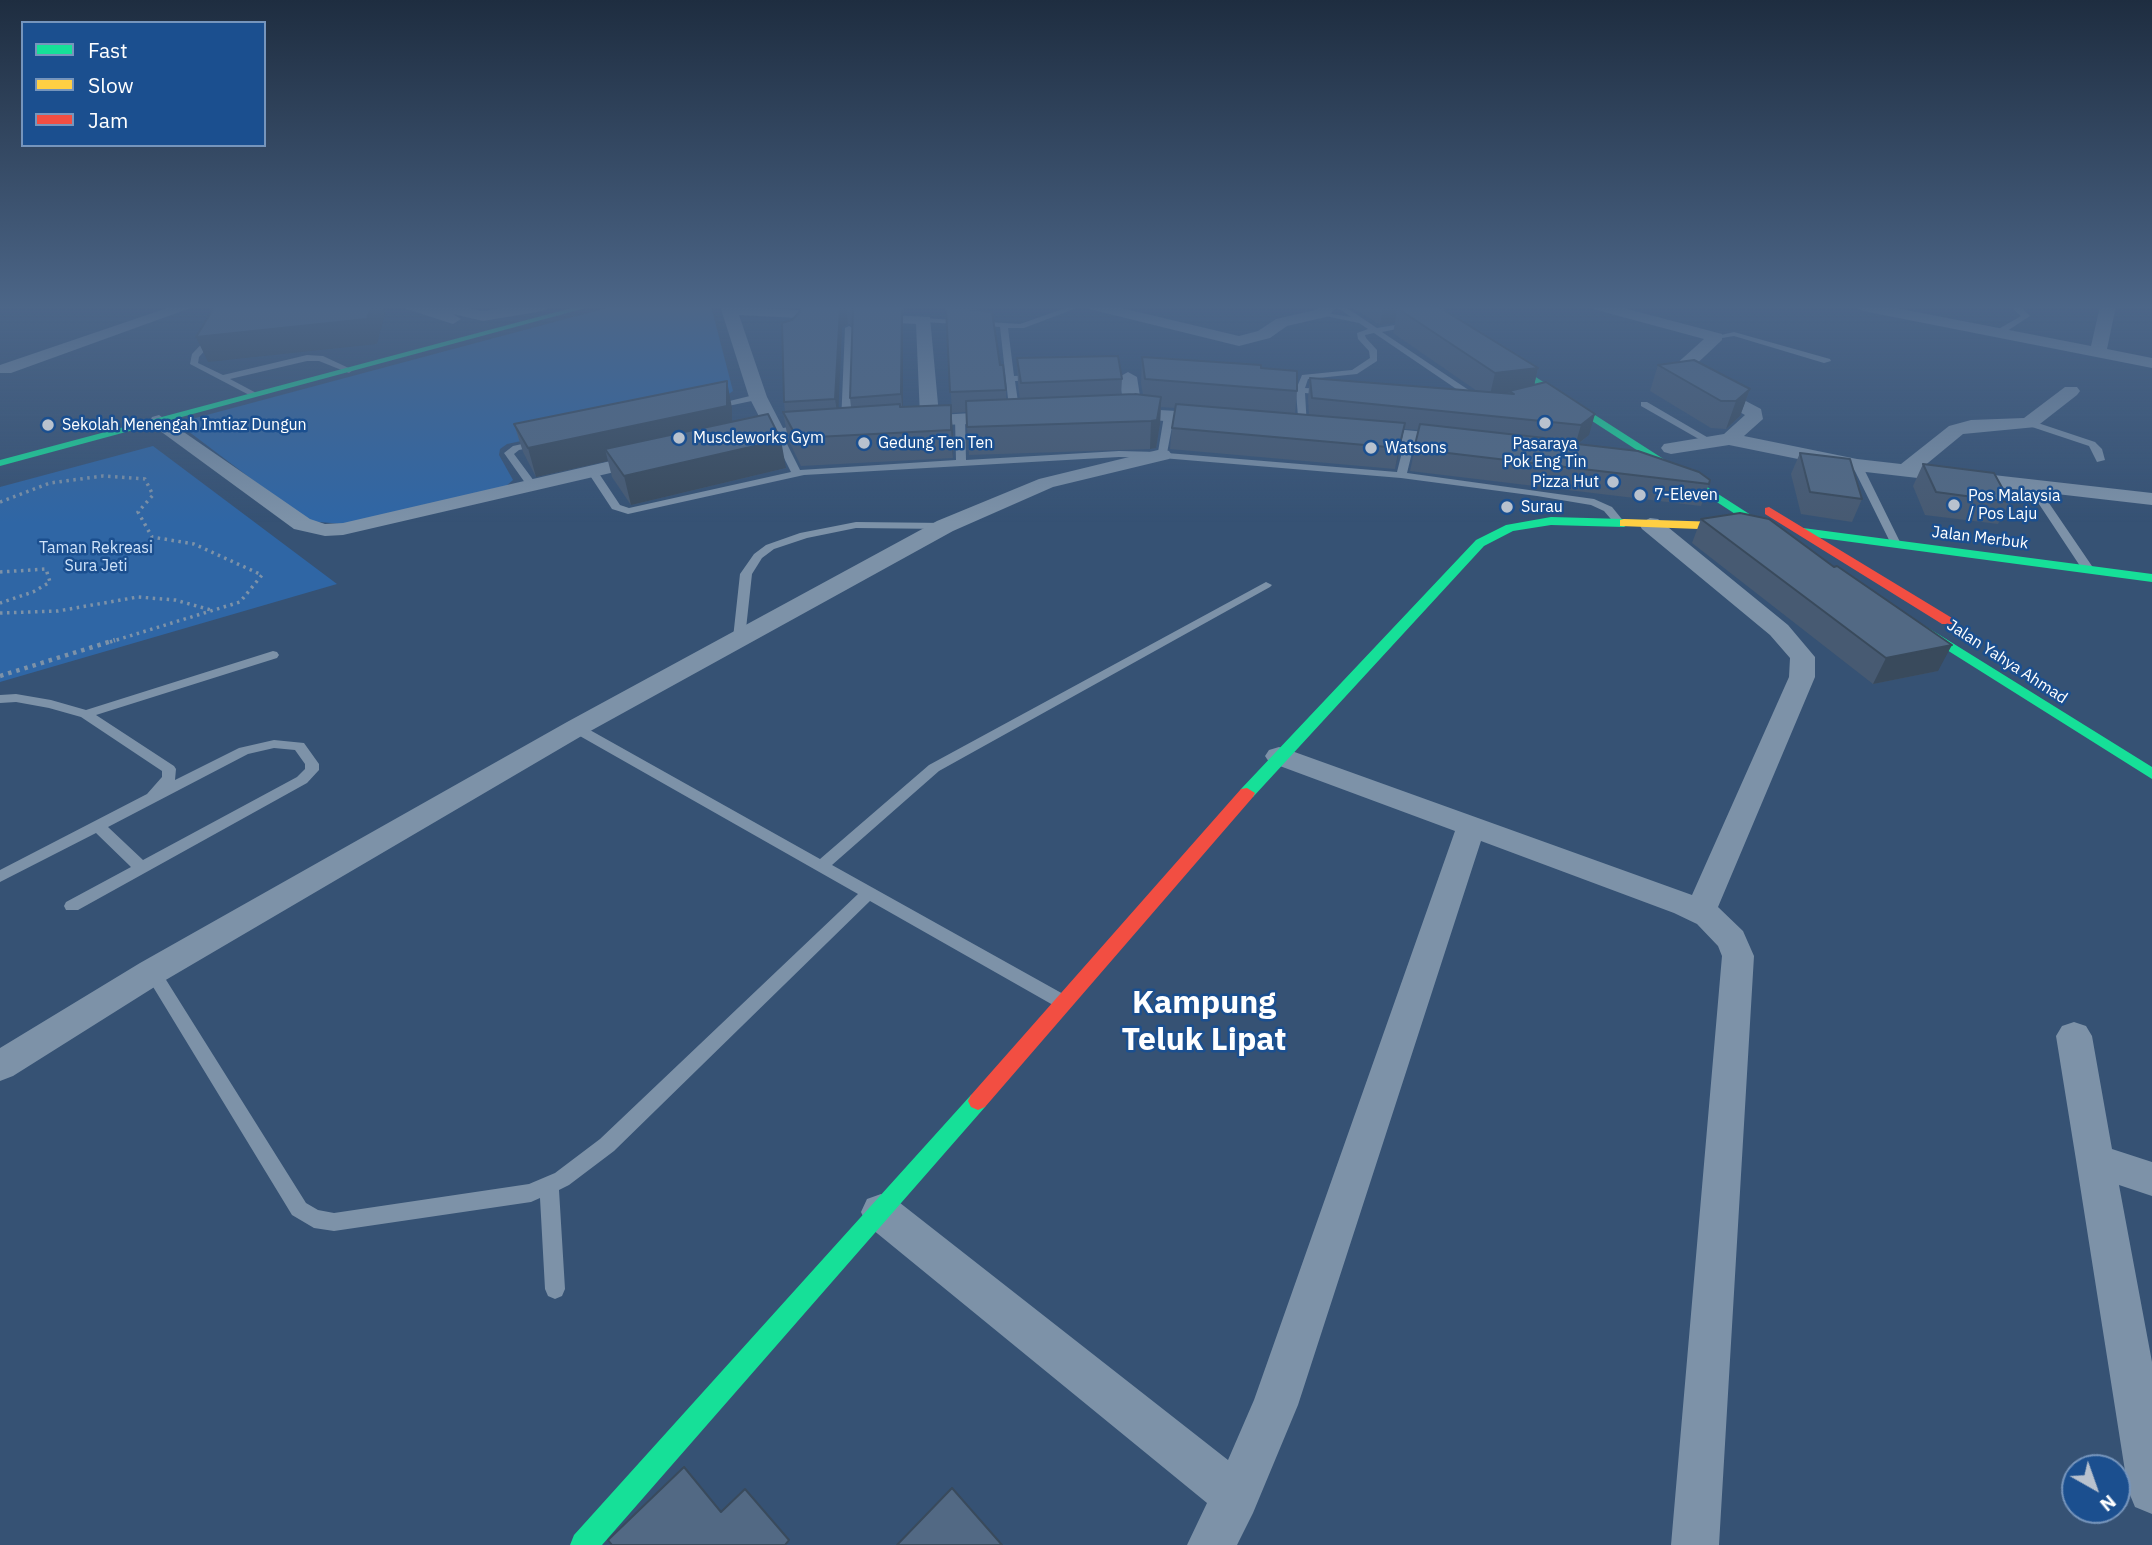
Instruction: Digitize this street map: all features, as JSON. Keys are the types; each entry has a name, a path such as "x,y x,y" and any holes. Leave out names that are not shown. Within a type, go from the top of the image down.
{"street":[{"path":"0,463 319,378"},
{"path":"752,378 776,432"},
{"path":"927,378 930,421"},
{"path":"1128,378 1134,413"},
{"path":"1536,378 1560,395 1668,456"},
{"path":"1545,378 1668,456 1799,550"},
{"path":"1685,378 1755,413 1754,419 1729,439"},
{"path":"1905,471 1956,430 1971,426 2029,423 2071,391"},
{"path":"1108,414 1134,413 1235,421"},
{"path":"894,423 1022,417"},
{"path":"159,421 302,524 325,530 343,529 658,457"},
{"path":"723,443 776,432 870,424"},
{"path":"1343,430 1478,443"},
{"path":"1668,456 1707,439 1729,439 1857,465 2152,499"},
{"path":"0,1066 152,972 576,728 945,526 1045,483 1162,455"},
{"path":"1624,460 1668,456 1692,461"},
{"name":"Jalan Yahya Ahmad","path":"1758,503 1966,632"},
{"path":"584,1545 881,1212 1279,756 1480,543 1492,535 1525,523 1551,521 1764,527"},
{"path":"1650,524 1779,630 1803,657 1802,677 1700,912"},
{"name":"Jalan Merbuk","path":"1802,532 2152,578"},
{"name":"Jalan Yahya Ahmad","path":"1893,609 2152,774"},
{"path":"1279,756 1700,912 1722,927 1732,940 1738,956 1695,1545"},
{"path":"1211,1545 1236,1496 1275,1405 1471,827"},
{"path":"2074,1036 2152,1490"},
{"path":"2095,1160 2152,1179"},
{"path":"881,1212 1236,1496"}],"lane":[{"path":"223,378 256,395"},
{"path":"845,425 847,378"},
{"path":"1022,417 1009,379 1044,378"},
{"path":"1302,427 1300,390 1305,378"},
{"path":"1447,378 1487,405 1460,403"},
{"path":"1274,388 1340,393"},
{"path":"1540,400 1560,395"},
{"path":"704,408 758,397"},
{"path":"1644,404 1707,439"},
{"path":"1162,455 1169,416"},
{"path":"960,419 961,463"},
{"path":"2029,423 2092,444 2097,449 2100,460"},
{"path":"776,432 797,473"},
{"path":"1401,475 1411,436"},
{"path":"532,485 509,453 516,448 556,439"},
{"path":"592,471 616,507 628,511 797,473 1119,454 1162,455 1401,475 1584,500 1608,509 1620,523"},
{"path":"1857,465 1896,544"},
{"path":"2032,486 2088,569"},
{"path":"739,638 746,574 758,556 771,547 804,535 856,525 945,526"},
{"path":"823,865 934,768 1266,585"},
{"path":"86,714 274,654"},
{"path":"0,699 16,698 51,704 86,714 169,769 165,786 152,797"},
{"path":"576,728 823,865 1063,1003"},
{"path":"0,877 244,751 274,744 299,746 312,764 312,769 302,780 72,906"},
{"path":"99,827 142,868"},
{"path":"152,972 288,1194 299,1209 314,1219 334,1222 531,1193 549,1186 585,1164 870,892"},
{"path":"549,1186 555,1289"}],"path":[{"path":"0,502 50,483 103,475 145,479 153,495 138,512 152,537 194,544 262,575 240,602 0,676"},
{"path":"0,572 46,569 50,582 33,592 0,603"},
{"path":"0,613 58,611 138,597 176,600 212,610"}],"green space":[{"path":"345,378 730,378 733,391 722,399 507,444 500,449 499,455 513,480 506,486 343,524 307,521 184,428 188,420"},
{"name":"Taman Rekreasi Sura Jeti","path":"153,446 337,584 0,682 0,487"}],"building":[{"path":"783,378 836,378 835,399 784,402"},
{"path":"851,378 901,378 901,394 850,398"},
{"path":"949,378 1005,378 1006,390 950,392"},
{"path":"1020,378 1122,379 1021,383"},
{"path":"1297,378 1297,391 1145,379"},
{"path":"1310,378 1514,394 1509,391 1546,382 1595,414 1581,425 1312,398"},
{"path":"1681,378 1729,378 1750,389 1736,401 1721,401"},
{"path":"727,381 727,406 528,448 514,424"},
{"path":"1135,394 1161,397 1157,420 967,427 966,401"},
{"path":"900,404 900,407 951,405 951,430 797,438 783,412"},
{"path":"1176,404 1405,423 1399,448 1172,428"},
{"path":"768,414 781,440 624,476 605,449"},
{"path":"1420,424 1638,451 1699,472 1710,480 1709,484 1414,449"},
{"path":"1800,453 1850,459 1862,499 1810,492"},
{"path":"1923,464 1994,473 2010,502 1936,492"},
{"path":"1740,513 1769,519 1834,567 1837,566 1952,645 1886,658 1701,519"},
{"path":"684,1467 721,1512 745,1489 789,1540 785,1545 612,1545 608,1540"},
{"path":"952,1488 1002,1545 897,1545"}],"traffic: fast":[{"path":"0,463 319,378"},
{"path":"1531,378 1787,542"},
{"path":"1247,793 1480,543 1510,528 1551,521 1624,523"},
{"path":"1803,532 2152,578"},
{"path":"1909,620 2152,774"},
{"path":"584,1545 978,1101"}],"traffic: slow":[{"path":"1624,523 1751,527"}],"traffic: jam":[{"path":"1769,511 1947,621"},
{"path":"978,1101 1247,793"}],"place":[{"name":"Pasaraya Pok Eng Tin","path":"1545,423"},
{"name":"Sekolah Menengah Imtiaz Dungun","path":"48,425"},
{"name":"Muscleworks Gym","path":"679,438"},
{"name":"Gedung Ten Ten","path":"864,443"},
{"name":"Watsons","path":"1371,448"},
{"name":"Pizza Hut","path":"1613,482"},
{"name":"7-Eleven","path":"1640,495"},
{"name":"Pos Malaysia / Pos Laju","path":"1954,505"},
{"name":"Surau","path":"1507,507"}],"district":[{"name":"Kampung Teluk Lipat","path":"1204,1022"}]}
